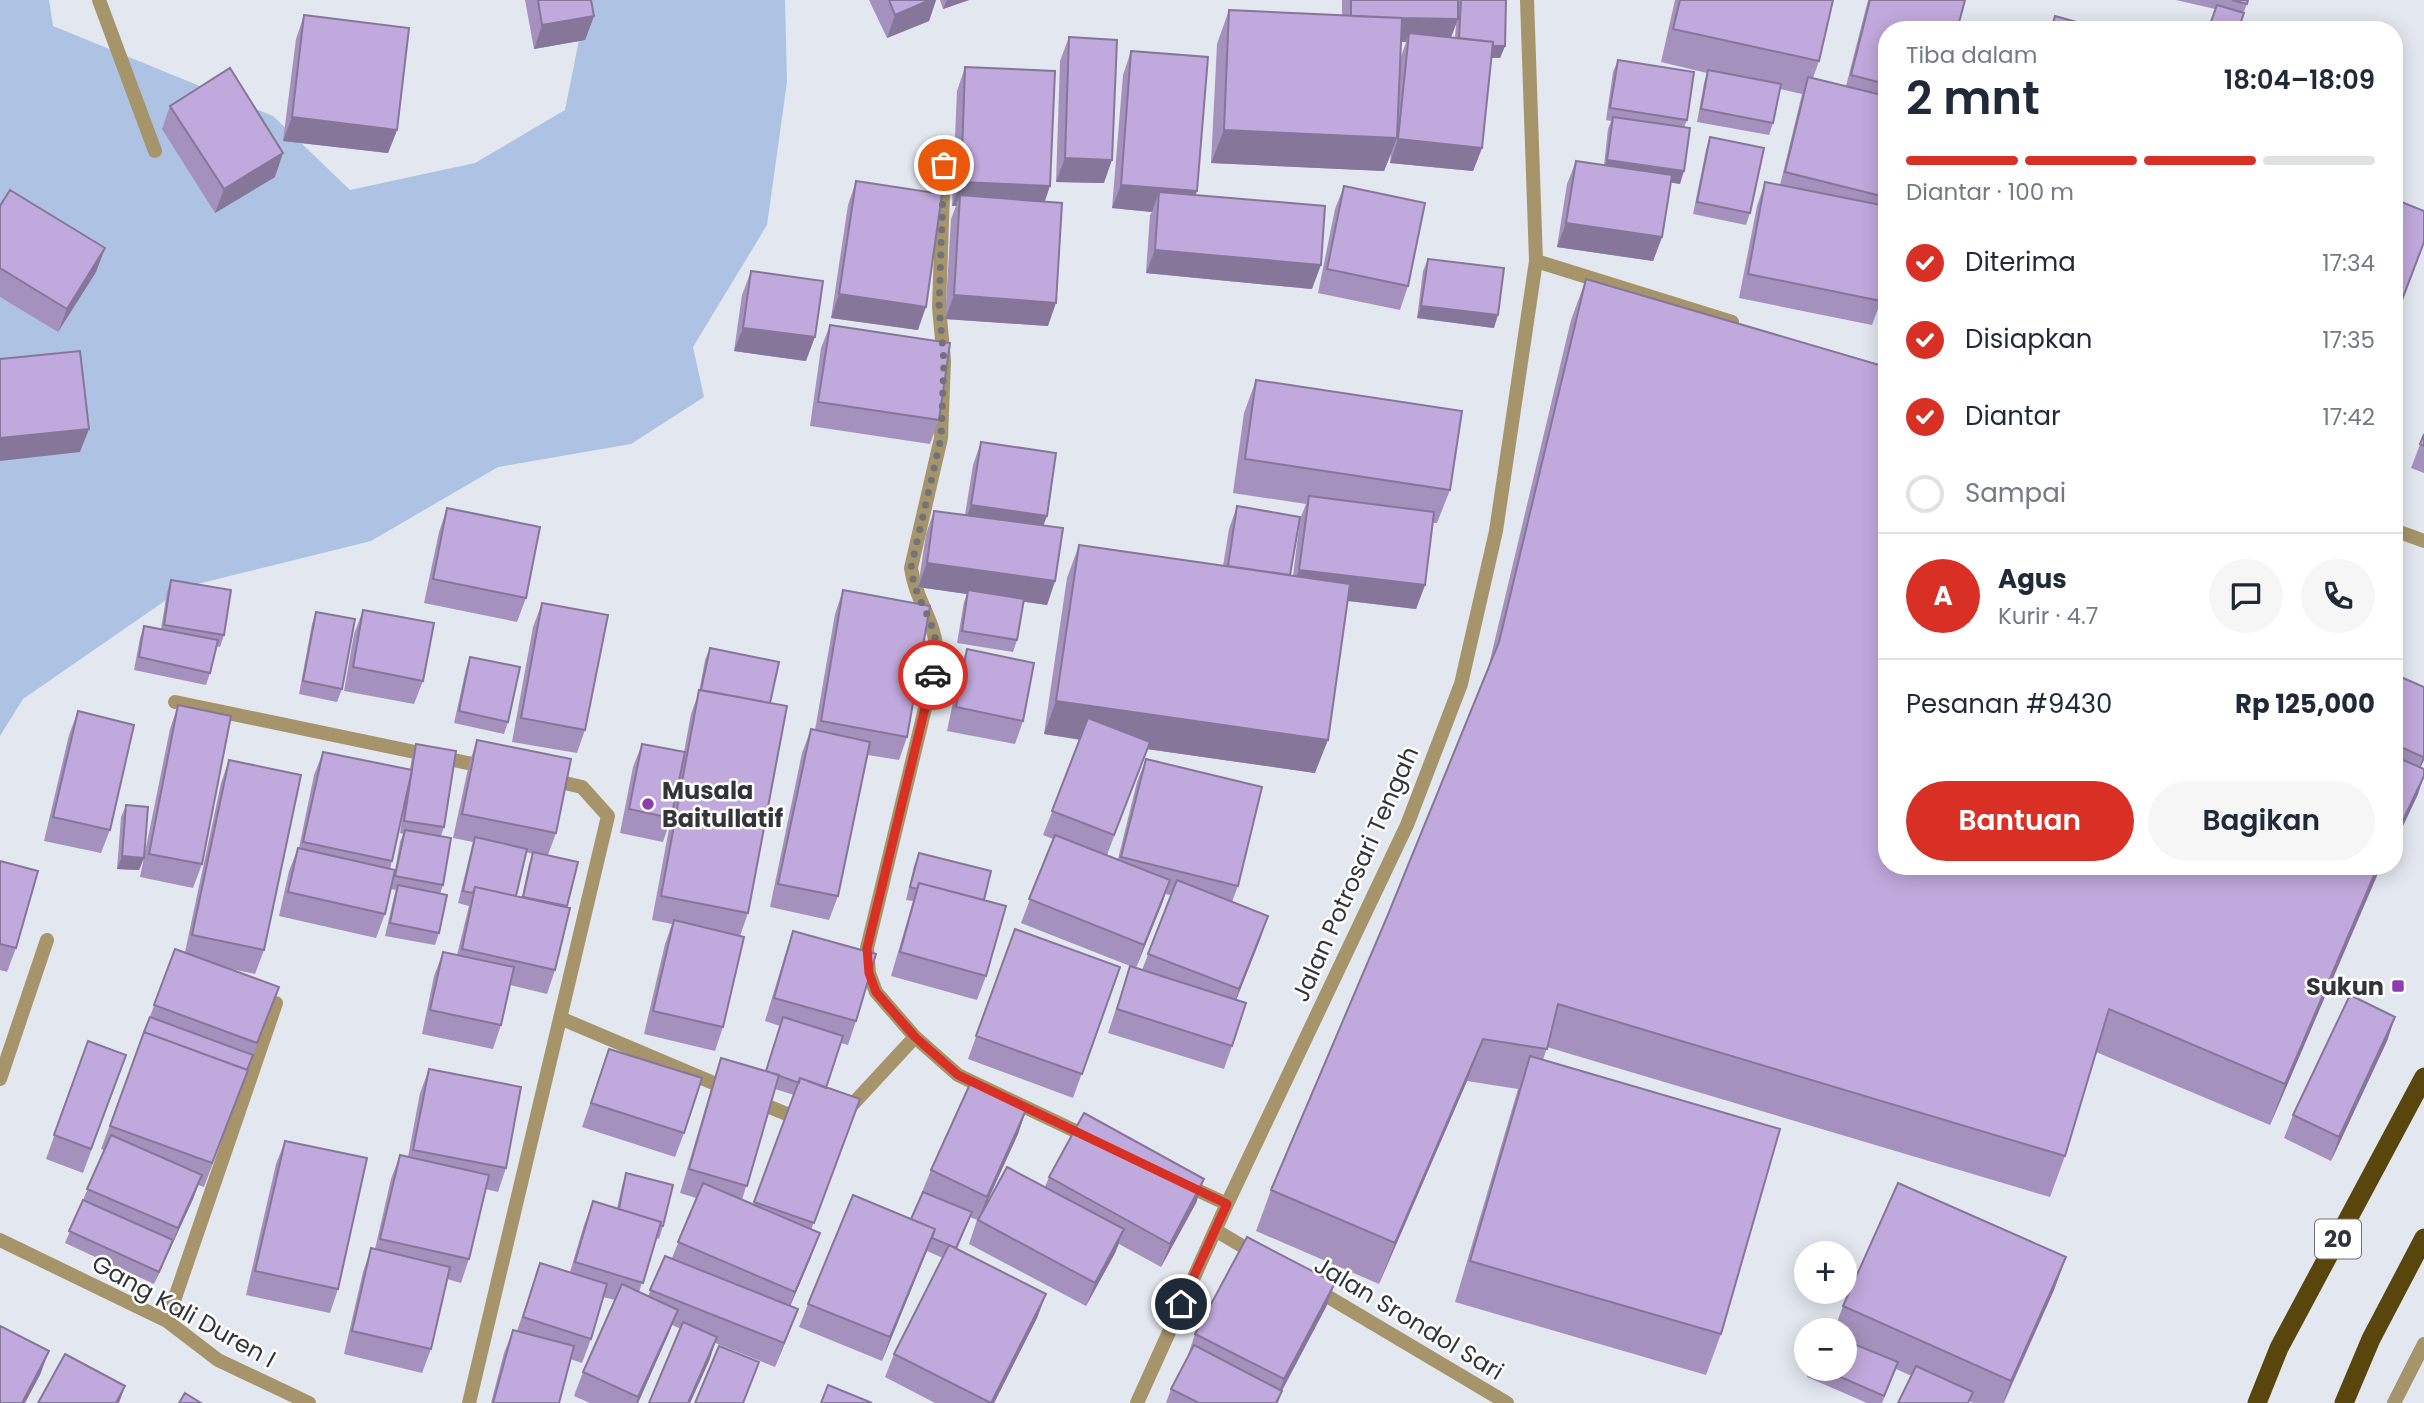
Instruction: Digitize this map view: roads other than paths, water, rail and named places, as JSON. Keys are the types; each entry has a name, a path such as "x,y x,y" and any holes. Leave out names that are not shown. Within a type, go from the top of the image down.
{"highway":[{"name":"20","path":"2257,1403 2279,1348 2424,1077"},
{"path":"2344,1403 2371,1339 2424,1238"}],"street":[{"path":"99,0 155,151"},
{"name":"Jalan Potrosari Tengah","path":"1137,1403 1227,1204 1407,825 1461,684 1496,531 1536,261 1527,0"},
{"path":"944,165 939,307 944,361 941,438 911,568 914,585 934,628 937,659 867,948 869,973 876,992 915,1037 958,1075 1105,1146"},
{"path":"1536,261 1744,325"},
{"path":"2403,533 2424,541"},
{"path":"175,702 501,770"},
{"path":"469,1403 608,816 582,787 528,775"},
{"path":"0,1079 47,940"},
{"path":"167,1321 276,1003"},
{"path":"560,1018 808,1123 852,1105 915,1037"},
{"path":"1166,1175 1227,1204"},
{"path":"1215,1230 1273,1264"},
{"name":"Gang Kali Duren I","path":"0,1240 167,1321 218,1360 309,1403"},
{"name":"Jalan Srondol Sari","path":"1297,1278 1507,1403"},
{"path":"2394,1403 2424,1344"}],"place":[{"name":"Musala Baitullatif","path":"648,804"},
{"name":"Sukun","path":"2398,986"}]}
